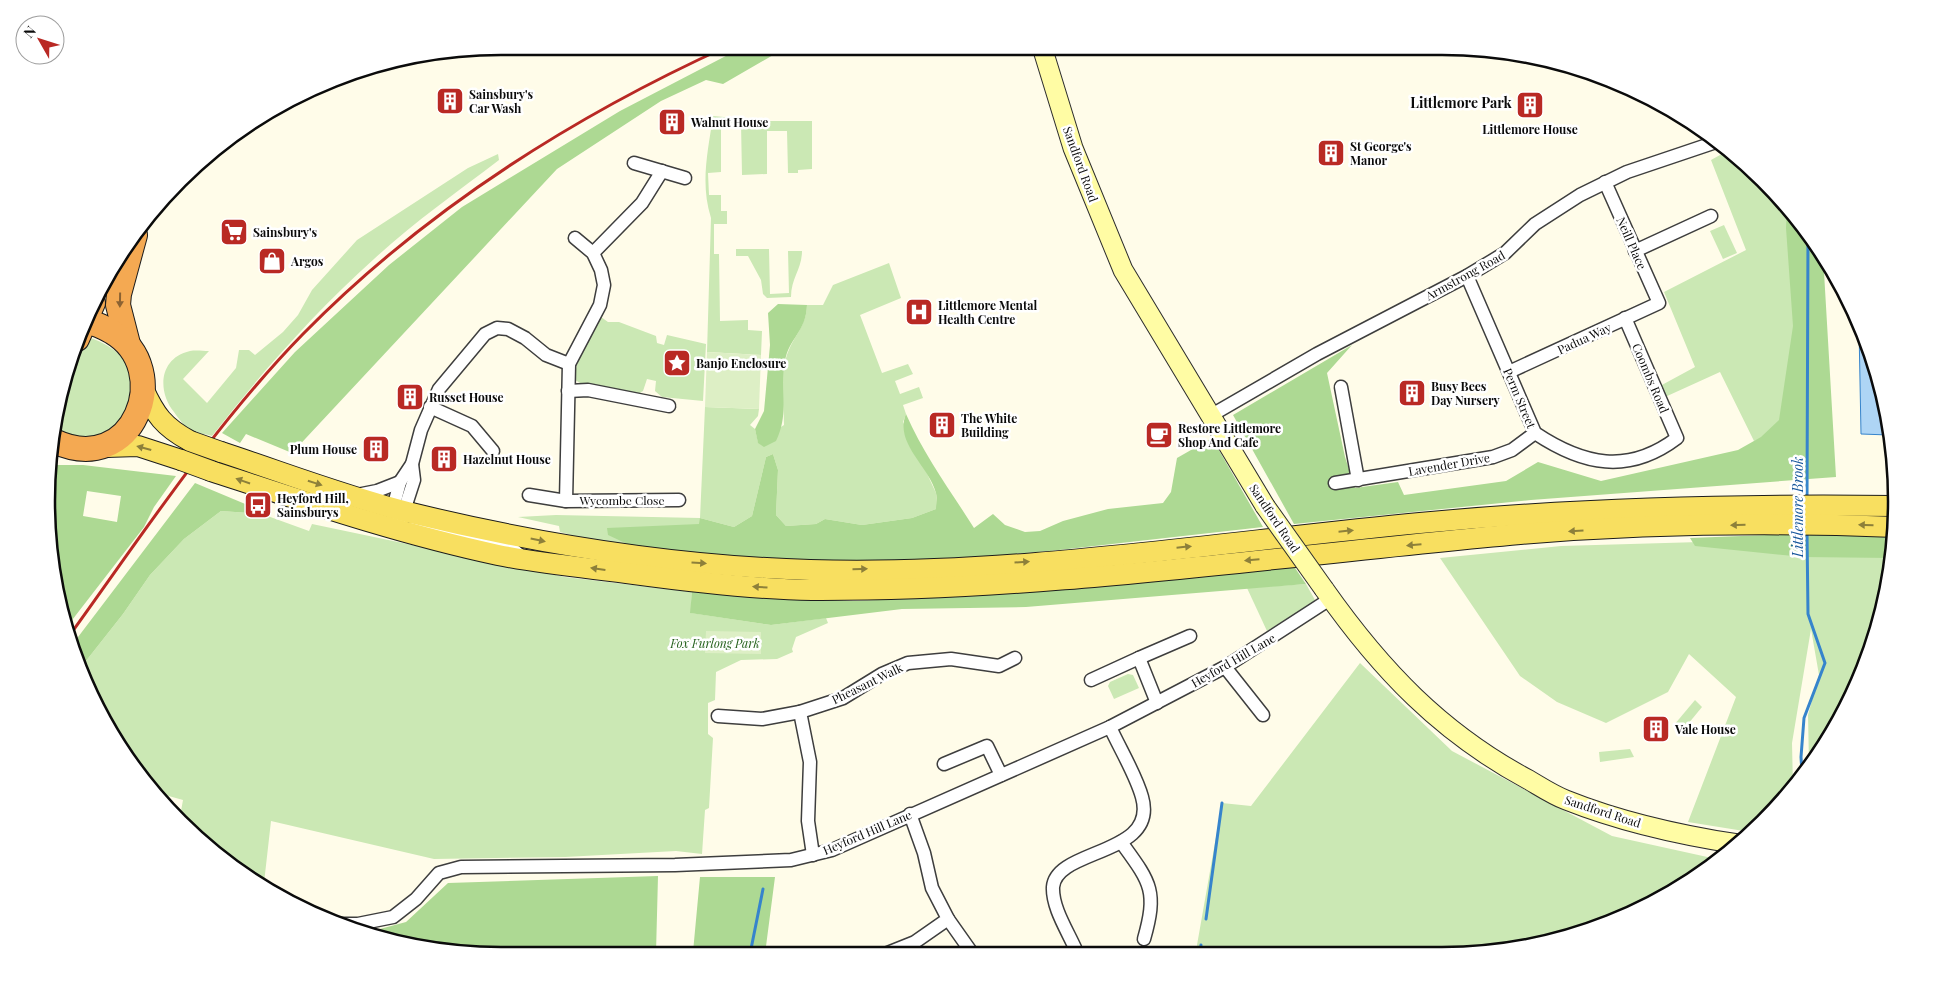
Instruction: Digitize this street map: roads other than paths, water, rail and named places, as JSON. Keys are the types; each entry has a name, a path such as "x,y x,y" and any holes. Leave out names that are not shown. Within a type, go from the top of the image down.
{"highway":[{"path":"65,451 106,447 131,424 141,402 143,388 141,368 128,344 118,305 119,294 131,252"},
{"path":"92,323 109,330 128,344"}],"main road":[{"path":"143,388 154,412 175,432 190,441 354,495 397,516 525,559 695,582 808,590 965,587 1524,534 1656,527 1787,524 1888,507"},
{"path":"106,447 138,446 211,471 397,516 545,542 692,562 811,570 966,566 1088,557 1442,521 1668,507 1788,504 1887,524"}],"street":[{"name":"Sandford Road","path":"1044,55 1073,148 1122,270 1265,506 1327,594 1378,660 1408,693 1447,727 1504,767 1564,799 1622,819 1678,834 1729,842"},
{"name":"Armstrong Road","path":"1210,416 1317,354 1467,276 1505,253 1535,224 1580,194 1627,172 1710,144"},
{"path":"634,163 684,178"},
{"path":"593,253 642,203 662,171"},
{"name":"Neill Place","path":"1605,182 1659,303"},
{"path":"1635,251 1711,216"},
{"path":"397,516 400,482 412,464 430,407 439,389 485,334 497,328 508,329 525,338 546,355 569,364 600,305 604,285 601,270 593,253 574,238"},
{"name":"Perm Street","path":"1467,276 1535,432 1557,448 1584,459 1611,462 1643,459 1663,449 1677,438"},
{"name":"Padua Way","path":"1509,372 1659,303"},
{"name":"Coombs Road","path":"1625,318 1677,438"},
{"name":"Wycombe Close","path":"566,500 569,364"},
{"path":"1341,387 1358,480"},
{"path":"568,391 588,390 669,406"},
{"path":"430,407 472,426 493,451"},
{"name":"Lavender Drive","path":"1335,483 1493,457 1512,450 1535,432"},
{"path":"397,516 414,480 412,464"},
{"path":"354,495 377,491 400,482"},
{"name":"Wycombe Close","path":"529,495 566,500 679,500"},
{"name":"Heyford Hill Lane","path":"360,924 393,917 416,899 439,873 461,867 675,865 791,860 832,850 1110,727 1157,703 1225,667 1327,594"},
{"path":"1091,680 1190,636"},
{"name":"Pheasant Walk","path":"718,716 762,719 800,712 843,698 882,674 908,663 951,659 999,666 1015,658"},
{"path":"1139,658 1157,703"},
{"path":"1225,667 1263,716"},
{"path":"800,712 810,762 808,821 813,854"},
{"path":"1075,947 1054,899 1053,885 1063,870 1121,842 1137,828 1142,817 1143,798 1110,727"},
{"path":"944,764 987,746 1001,774"},
{"path":"910,814 924,853 932,888 948,919 968,947"},
{"path":"1121,842 1145,875 1151,894 1152,911 1144,939"},
{"path":"902,947 915,942 948,919"}],"water":[{"path":"1859,345 1873,386 1883,435 1861,434"}],"waterway":[{"name":"Littlemore Brook","path":"1807,499 1808,246"},
{"name":"Littlemore Brook","path":"1802,765 1804,718 1825,663 1808,614 1807,533"},
{"path":"1206,919 1222,803"},
{"path":"751,947 763,889"}],"railway":[{"path":"74,629 182,478 211,441 271,368 349,290 449,208 502,171 557,136 613,104 709,55"}],"place":[{"name":"Sainsbury's Car Wash","path":"450,101"},
{"name":"Littlemore House","path":"1530,105"},
{"name":"Walnut House","path":"672,122"},
{"name":"St George's Manor","path":"1331,153"},
{"name":"Sainsbury's","path":"234,232"},
{"name":"Argos","path":"272,261"},
{"name":"Littlemore Mental Health Centre","path":"919,312"},
{"name":"Banjo Enclosure","path":"677,363"},
{"name":"Busy Bees Day Nursery","path":"1412,393"},
{"name":"Russet House","path":"410,397"},
{"name":"The White Building","path":"942,425"},
{"name":"Restore Littlemore Shop And Cafe","path":"1159,435"},
{"name":"Plum House","path":"376,449"},
{"name":"Hazelnut House","path":"444,459"},
{"name":"Heyford Hill, Sainsburys","path":"258,505"},
{"name":"Vale House","path":"1656,729"}],"district":[{"name":"Littlemore Park","path":"1461,102"}],"park label":[{"name":"Fox Furlong Park","path":"715,643"}]}
